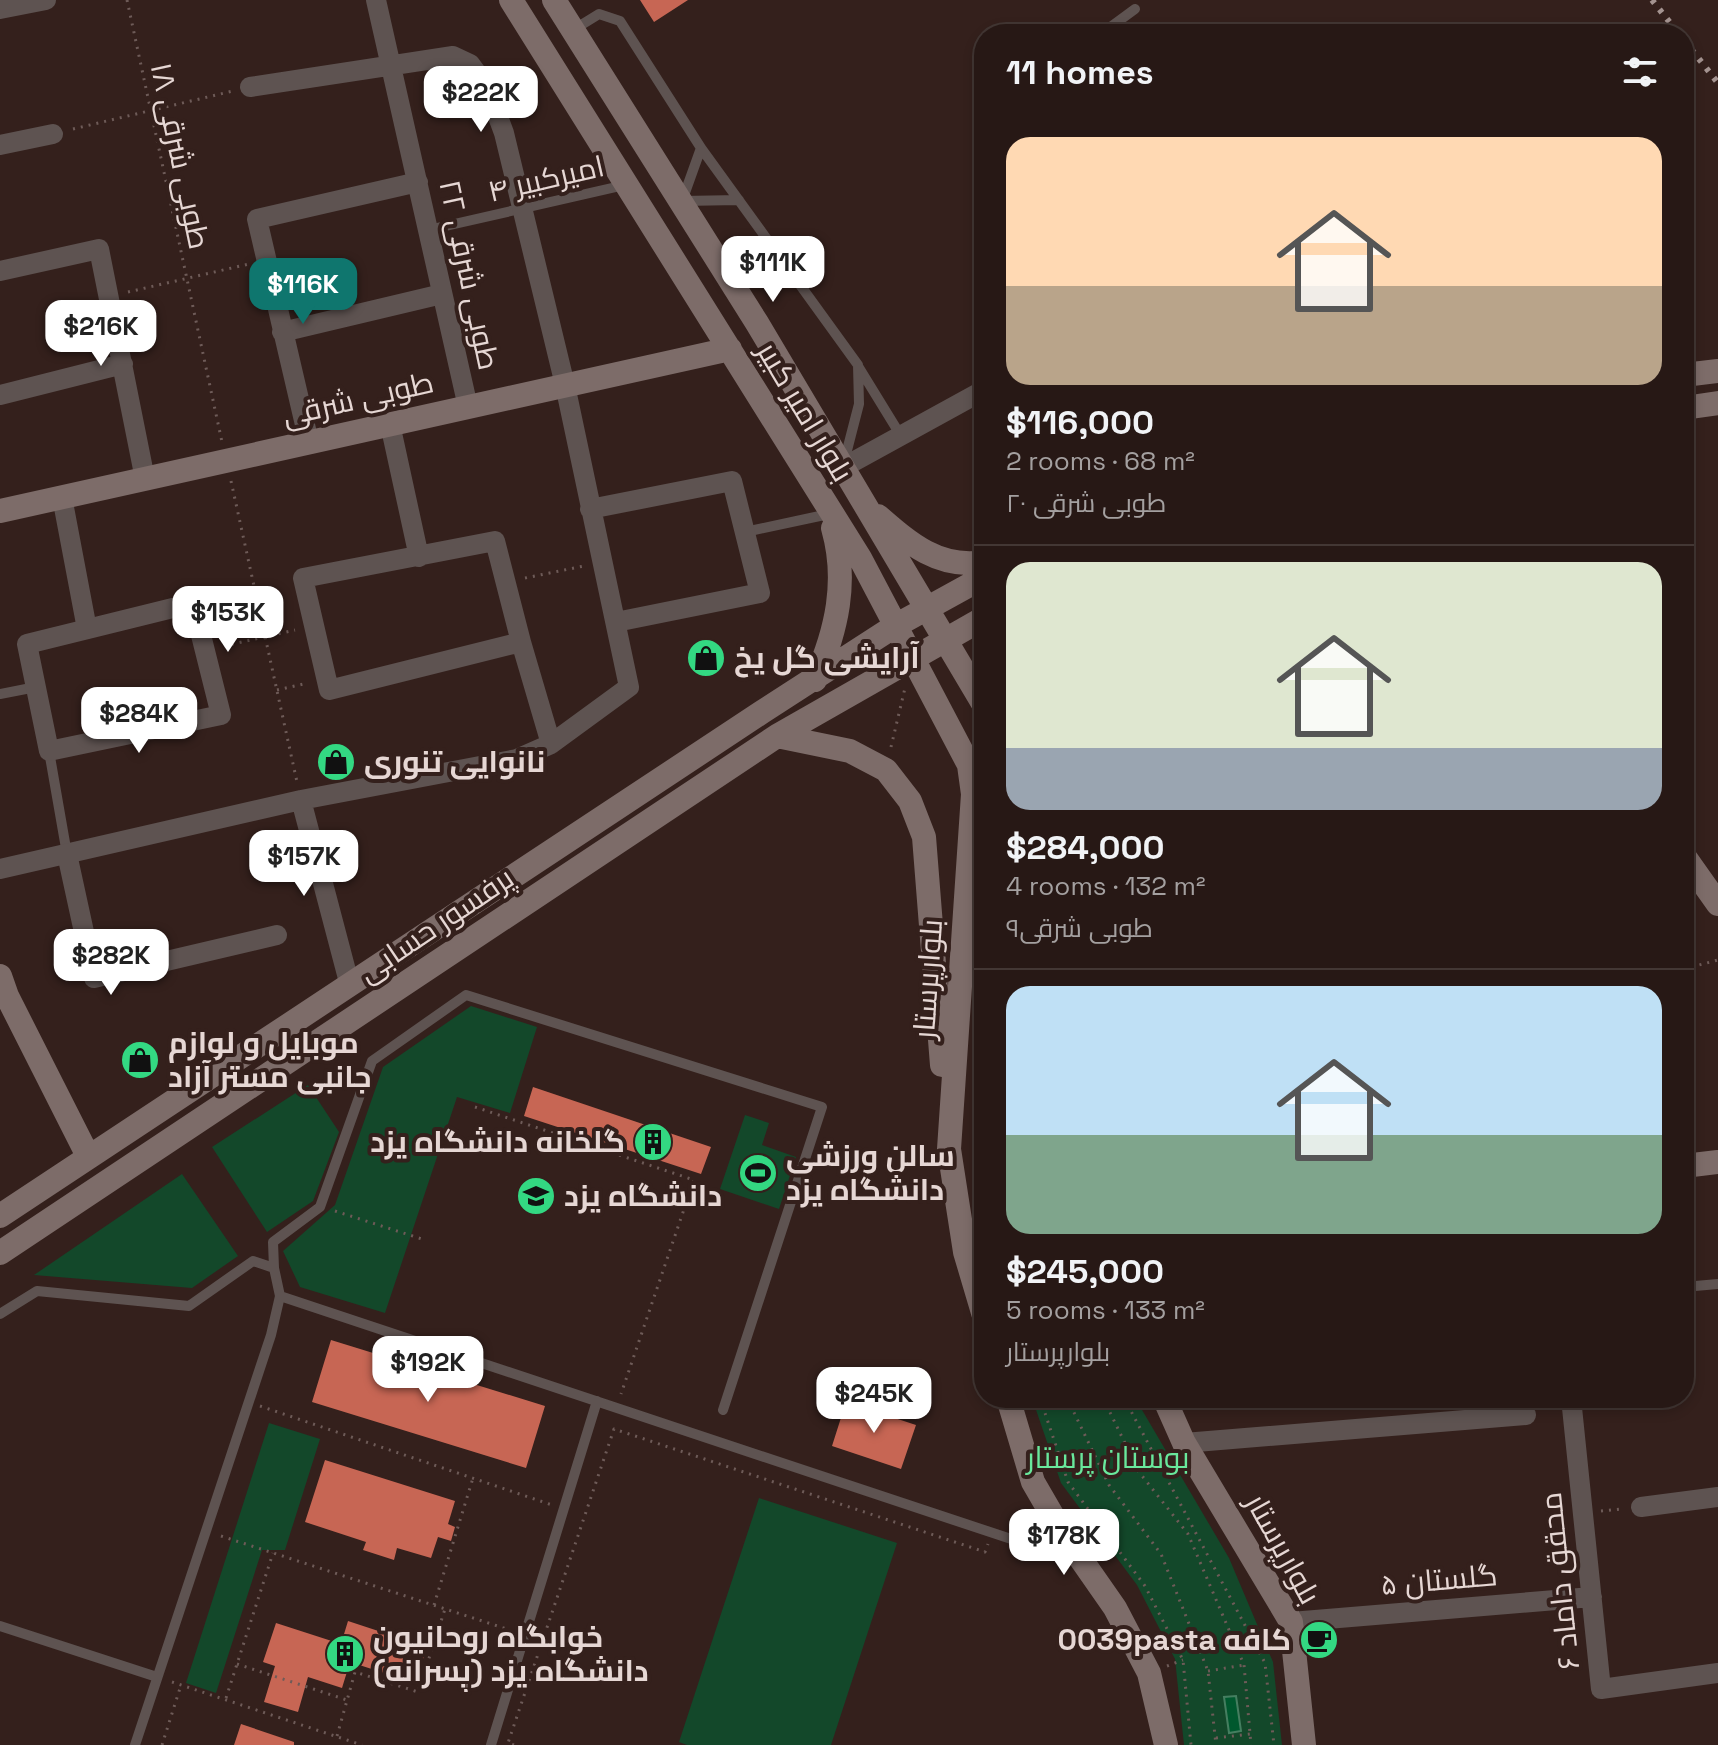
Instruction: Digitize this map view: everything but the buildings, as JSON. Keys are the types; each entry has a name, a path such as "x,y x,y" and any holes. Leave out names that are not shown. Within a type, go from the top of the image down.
{"main road":[{"name":"بلوار امیر کبیر","path":"511,0 730,349 829,514 860,558 912,657"},
{"name":"بلوار امیر کبیر","path":"554,0 682,201 947,638"},
{"path":"542,49 573,30"},
{"name":"طوبی شرقی","path":"0,511 730,349"},
{"path":"1694,374 1718,371"},
{"path":"1694,407 1718,403"},
{"path":"866,506 919,552 963,565 974,563"},
{"path":"815,680 829,650 842,583 839,549 829,514"},
{"name":"پرفسور حسابی","path":"0,1216 895,626 974,583"},
{"name":"پرفسور حسابی","path":"0,1253 777,736 974,623"},
{"path":"947,638 974,687"},
{"name":"بلوارپرستار","path":"912,657 957,739 969,765 972,785 949,1149 965,1252 974,1282"},
{"path":"777,736 850,751 886,770 910,801 924,837 949,1149"},
{"path":"972,785 974,781"},
{"path":"1694,870 1718,904"},
{"path":"2,990 88,1156"},
{"path":"1694,1165 1718,1162"},
{"path":"1011,1408 1033,1482 1062,1532 1115,1608 1149,1673 1166,1745"},
{"name":"بلوارپرستار","path":"1168,1408 1184,1443 1291,1622 1304,1745"}],"street":[{"path":"0,9 46,0"},
{"name":"طوبی شرقی ۲۲","path":"376,0 468,407"},
{"path":"0,869 301,800 517,759 551,744 629,687 565,385 504,133 487,87 470,64 453,56 391,63 250,87"},
{"path":"0,145 53,134"},
{"path":"309,442 257,219 418,182"},
{"path":"0,271 99,249 145,479"},
{"path":"282,332 442,294"},
{"path":"0,395 123,364"},
{"path":"842,468 974,396"},
{"path":"390,424 419,557"},
{"path":"590,509 732,481 760,593 616,622"},
{"path":"62,497 87,629"},
{"path":"521,642 329,690 303,578 495,541 551,744"},
{"path":"193,603 204,650 221,715 49,751 27,644 193,603"},
{"path":"301,800 350,986"},
{"path":"67,854 94,978 277,935"},
{"name":"محقق داماد ۶","path":"1572,1408 1601,1689 1718,1673"},
{"path":"1184,1443 1526,1415"},
{"path":"1641,1507 1718,1497"},
{"name":"گلستان ۵","path":"1291,1622 1592,1597"}],"lane":[{"path":"1115,24 1135,9"},
{"path":"573,30 599,14 620,21 701,148 858,365 901,436"},
{"path":"701,148 682,201 739,200"},
{"name":"امیرکبیر ۴","path":"428,230 628,185"},
{"path":"842,468 859,404 858,365"},
{"path":"745,532 829,514"},
{"path":"0,694 36,687"},
{"path":"49,751 67,854"},
{"path":"135,1745 271,1335 280,1296 273,1242 320,1207 372,1061 466,995 822,1107 723,1410"},
{"path":"0,1314 37,1291 189,1306 253,1261 274,1268"},
{"path":"1694,1286 1718,1284"},
{"path":"280,1296 1023,1543"},
{"path":"491,1745 597,1401"},
{"path":"0,1626 157,1677"}],"path":[{"name":"طوبی شرقی ۱۸","path":"127,0 301,800"},
{"path":"53,134 250,87"},
{"path":"111,297 265,261"},
{"path":"506,582 602,563"},
{"path":"204,650 314,626"},
{"path":"886,770 912,657"},
{"path":"277,690 326,678"},
{"path":"1694,966 1718,960"},
{"path":"475,1107 694,1180 508,1743 514,1745"},
{"path":"320,1207 422,1239"},
{"path":"249,1402 585,1517"},
{"path":"1043,1408 1068,1482 1145,1586 1183,1660 1191,1745"},
{"path":"1072,1408 1109,1485 1161,1554 1208,1671 1216,1745"},
{"path":"1108,1408 1139,1472 1188,1534 1244,1665 1251,1745"},
{"path":"1129,1408 1265,1663 1274,1745"},
{"path":"614,1429 985,1552 992,1533"},
{"path":"434,1606 473,1478"},
{"path":"1584,1513 1641,1507"},
{"path":"206,1531 543,1641"},
{"path":"225,1699 273,1553"},
{"path":"337,1736 355,1672 418,1692 445,1609"},
{"path":"1235,1644 1291,1622"},
{"path":"237,1664 349,1701"},
{"path":"1208,1671 1244,1665"},
{"path":"157,1677 362,1745"},
{"path":"162,1745 181,1685"},
{"path":"1216,1738 1250,1734"},
{"path":"347,1740 350,1745"}],"green space":[{"path":"471,1006 537,1027 510,1113 457,1097 385,1313 300,1287 283,1251 335,1205 383,1067"},
{"path":"308,1085 339,1132 313,1201 267,1232 212,1147"},
{"name":"سالن ورزشی دانشگاه یزد","path":"745,1115 769,1123 762,1145 796,1157 779,1209 720,1189"},
{"path":"182,1174 238,1256 192,1288 34,1275"},
{"name":"بوستان پرستار","path":"1035,1408 1141,1408 1229,1558 1273,1662 1282,1745 1184,1745 1175,1659 1137,1585 1061,1483"},
{"path":"269,1423 320,1439 285,1550 262,1550 216,1693 186,1683"},
{"path":"759,1498 897,1543 831,1745 687,1745 679,1742"}],"shaded area":[{"path":"1236,1696 1241,1731 1229,1733 1224,1697"}],"railway":[{"path":"1652,0 1671,24"},
{"path":"1694,53 1718,83"}],"place":[{"name":"آرایشی گل یخ","path":"706,658"},
{"name":"نانوایی تنوری","path":"336,762"},
{"name":"موبایل و لوازم جانبی مستر آزاد","path":"140,1060"},
{"name":"گلخانه دانشگاه یزد","path":"653,1142"},
{"name":"سالن ورزشی دانشگاه یزد","path":"758,1173"},
{"name":"دانشگاه یزد","path":"536,1196"},
{"name":"0039pasta کافه","path":"1319,1640"},
{"name":"خوابگاه روحانیون (پسرانه) دانشگاه یزد","path":"345,1654"}]}
